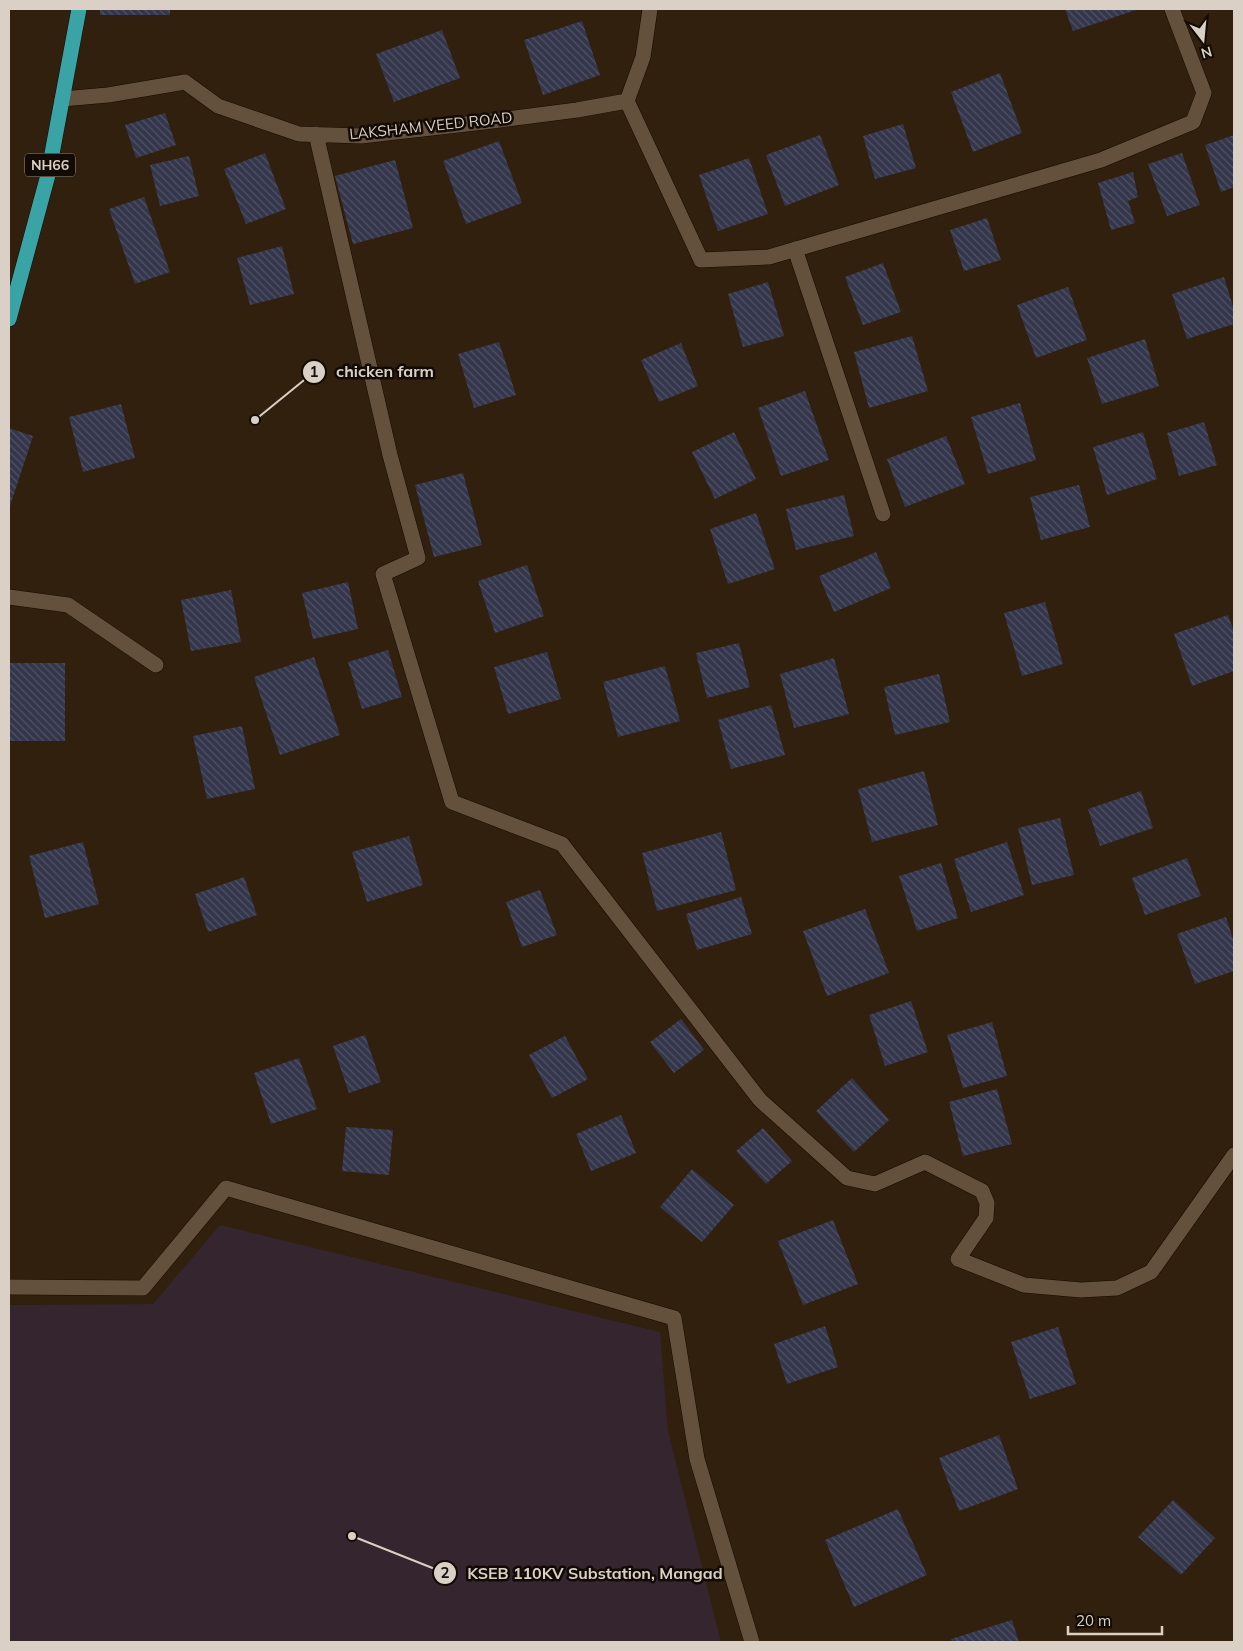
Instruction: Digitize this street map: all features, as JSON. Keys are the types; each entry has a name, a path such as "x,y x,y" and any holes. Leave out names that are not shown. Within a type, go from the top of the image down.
{"highway":[{"name":"NH66","path":"9,319 48,175 79,9"}],"street":[{"path":"650,9 643,57 627,101 700,260 769,257 1101,160 1193,122 1204,93 1172,9"},
{"name":"LAKSHAM VEED ROAD","path":"62,99 108,95 184,82 218,106 298,134 361,136 577,110 627,101"},
{"path":"316,134 390,455 418,558 383,574 452,802 562,844 760,1100 847,1178 875,1184 924,1162 982,1191 987,1203 986,1218 958,1259 1024,1286 1081,1290 1117,1288 1151,1272 1234,1155"},
{"path":"796,249 883,514"},
{"path":"9,597 68,605 156,665"},
{"path":"9,1287 143,1288 226,1188 674,1318 697,1459 752,1642"}],"shaded area":[{"path":"220,1225 660,1332 668,1431 721,1642 9,1642 9,1305 153,1304"}],"building":[{"path":"100,9 170,9 170,15 100,15"},
{"path":"1065,9 1139,9 1073,31"},
{"path":"582,21 600,75 543,95 524,40"},
{"path":"442,30 460,78 394,102 376,54"},
{"path":"1000,73 1022,133 973,152 951,92"},
{"path":"165,113 176,145 136,158 125,125"},
{"path":"903,124 916,168 875,179 863,136"},
{"path":"820,135 839,185 785,206 766,155"},
{"path":"1234,135 1234,187 1221,192 1205,145"},
{"path":"499,141 522,203 466,224 443,161"},
{"path":"265,153 286,209 246,224 224,169"},
{"path":"1182,153 1200,205 1167,216 1148,164"},
{"path":"189,156 199,196 160,206 150,165"},
{"path":"749,158 768,214 718,231 699,175"},
{"path":"395,160 413,228 353,244 335,176"},
{"path":"1133,172 1138,197 1128,201 1135,223 1111,230 1098,183"},
{"path":"144,197 170,272 135,284 109,209"},
{"path":"987,218 1001,260 964,271 950,230"},
{"path":"282,246 294,294 250,305 237,258"},
{"path":"883,263 901,312 863,325 845,277"},
{"path":"1224,277 1234,310 1234,324 1187,339 1172,294"},
{"path":"768,282 784,336 743,347 728,294"},
{"path":"1068,287 1087,340 1036,358 1017,305"},
{"path":"912,336 928,391 869,408 854,352"},
{"path":"1145,339 1159,386 1102,404 1087,358"},
{"path":"499,342 516,395 474,408 458,354"},
{"path":"681,343 698,386 659,402 641,360"},
{"path":"805,391 829,460 781,476 758,408"},
{"path":"1020,403 1036,460 988,474 971,417"},
{"path":"121,404 135,458 83,472 69,417"},
{"path":"1204,422 1217,465 1179,476 1167,433"},
{"path":"9,428 33,436 9,509"},
{"path":"734,432 756,479 715,499 692,452"},
{"path":"1143,432 1157,479 1107,495 1093,447"},
{"path":"946,436 965,484 905,507 887,459"},
{"path":"463,473 482,545 434,557 415,485"},
{"path":"1079,485 1090,527 1041,540 1030,497"},
{"path":"844,495 854,536 796,550 786,509"},
{"path":"756,513 775,569 728,584 710,529"},
{"path":"876,552 891,588 834,612 819,576"},
{"path":"527,565 544,616 495,633 478,581"},
{"path":"348,582 358,629 313,639 302,593"},
{"path":"231,590 241,642 191,651 181,600"},
{"path":"1045,602 1063,664 1022,676 1004,613"},
{"path":"1228,615 1234,632 1234,671 1192,686 1174,634"},
{"path":"739,643 750,687 707,698 696,653"},
{"path":"388,650 402,697 362,709 348,662"},
{"path":"547,652 561,699 508,714 494,667"},
{"path":"314,657 340,735 280,755 254,677"},
{"path":"834,658 849,714 794,728 780,674"},
{"path":"9,663 65,663 65,741 9,741"},
{"path":"665,666 680,721 618,737 603,682"},
{"path":"939,674 950,722 895,735 884,687"},
{"path":"771,705 785,755 731,769 718,720"},
{"path":"242,726 255,789 207,799 193,736"},
{"path":"924,771 938,825 872,842 858,789"},
{"path":"1141,791 1153,828 1100,846 1088,809"},
{"path":"1060,818 1074,875 1032,885 1018,828"},
{"path":"721,832 736,890 657,911 642,853"},
{"path":"409,836 423,885 367,902 352,852"},
{"path":"83,842 99,904 45,918 29,856"},
{"path":"1007,842 1024,895 971,912 954,859"},
{"path":"1187,858 1201,896 1145,915 1132,878"},
{"path":"941,863 958,918 917,931 899,876"},
{"path":"244,877 257,915 208,932 195,894"},
{"path":"540,890 557,935 522,947 506,902"},
{"path":"741,897 752,934 697,950 686,914"},
{"path":"865,909 889,973 827,996 803,931"},
{"path":"1226,917 1234,942 1234,971 1195,984 1177,934"},
{"path":"911,1001 928,1052 885,1066 869,1015"},
{"path":"681,1019 704,1050 674,1073 650,1042"},
{"path":"992,1022 1007,1076 963,1088 947,1035"},
{"path":"365,1035 381,1082 349,1093 333,1046"},
{"path":"565,1036 588,1079 552,1098 529,1055"},
{"path":"299,1058 317,1109 271,1124 254,1073"},
{"path":"852,1078 889,1120 854,1152 816,1111"},
{"path":"997,1089 1012,1144 963,1156 949,1102"},
{"path":"621,1115 636,1153 591,1171 576,1134"},
{"path":"346,1127 393,1130 389,1175 342,1171"},
{"path":"763,1128 792,1161 766,1184 736,1151"},
{"path":"692,1169 734,1205 702,1242 660,1207"},
{"path":"833,1220 858,1284 803,1305 778,1241"},
{"path":"825,1326 838,1367 787,1384 774,1344"},
{"path":"1058,1327 1076,1384 1030,1399 1011,1342"},
{"path":"999,1435 1018,1489 959,1511 939,1458"},
{"path":"1173,1500 1215,1538 1181,1575 1138,1537"},
{"path":"898,1509 927,1575 854,1607 825,1540"},
{"path":"1012,1620 1019,1642 952,1642 951,1639"}],"place":[{"name":"chicken farm","path":"255,420"},
{"name":"KSEB 110KV Substation, Mangad","path":"352,1536"}]}
